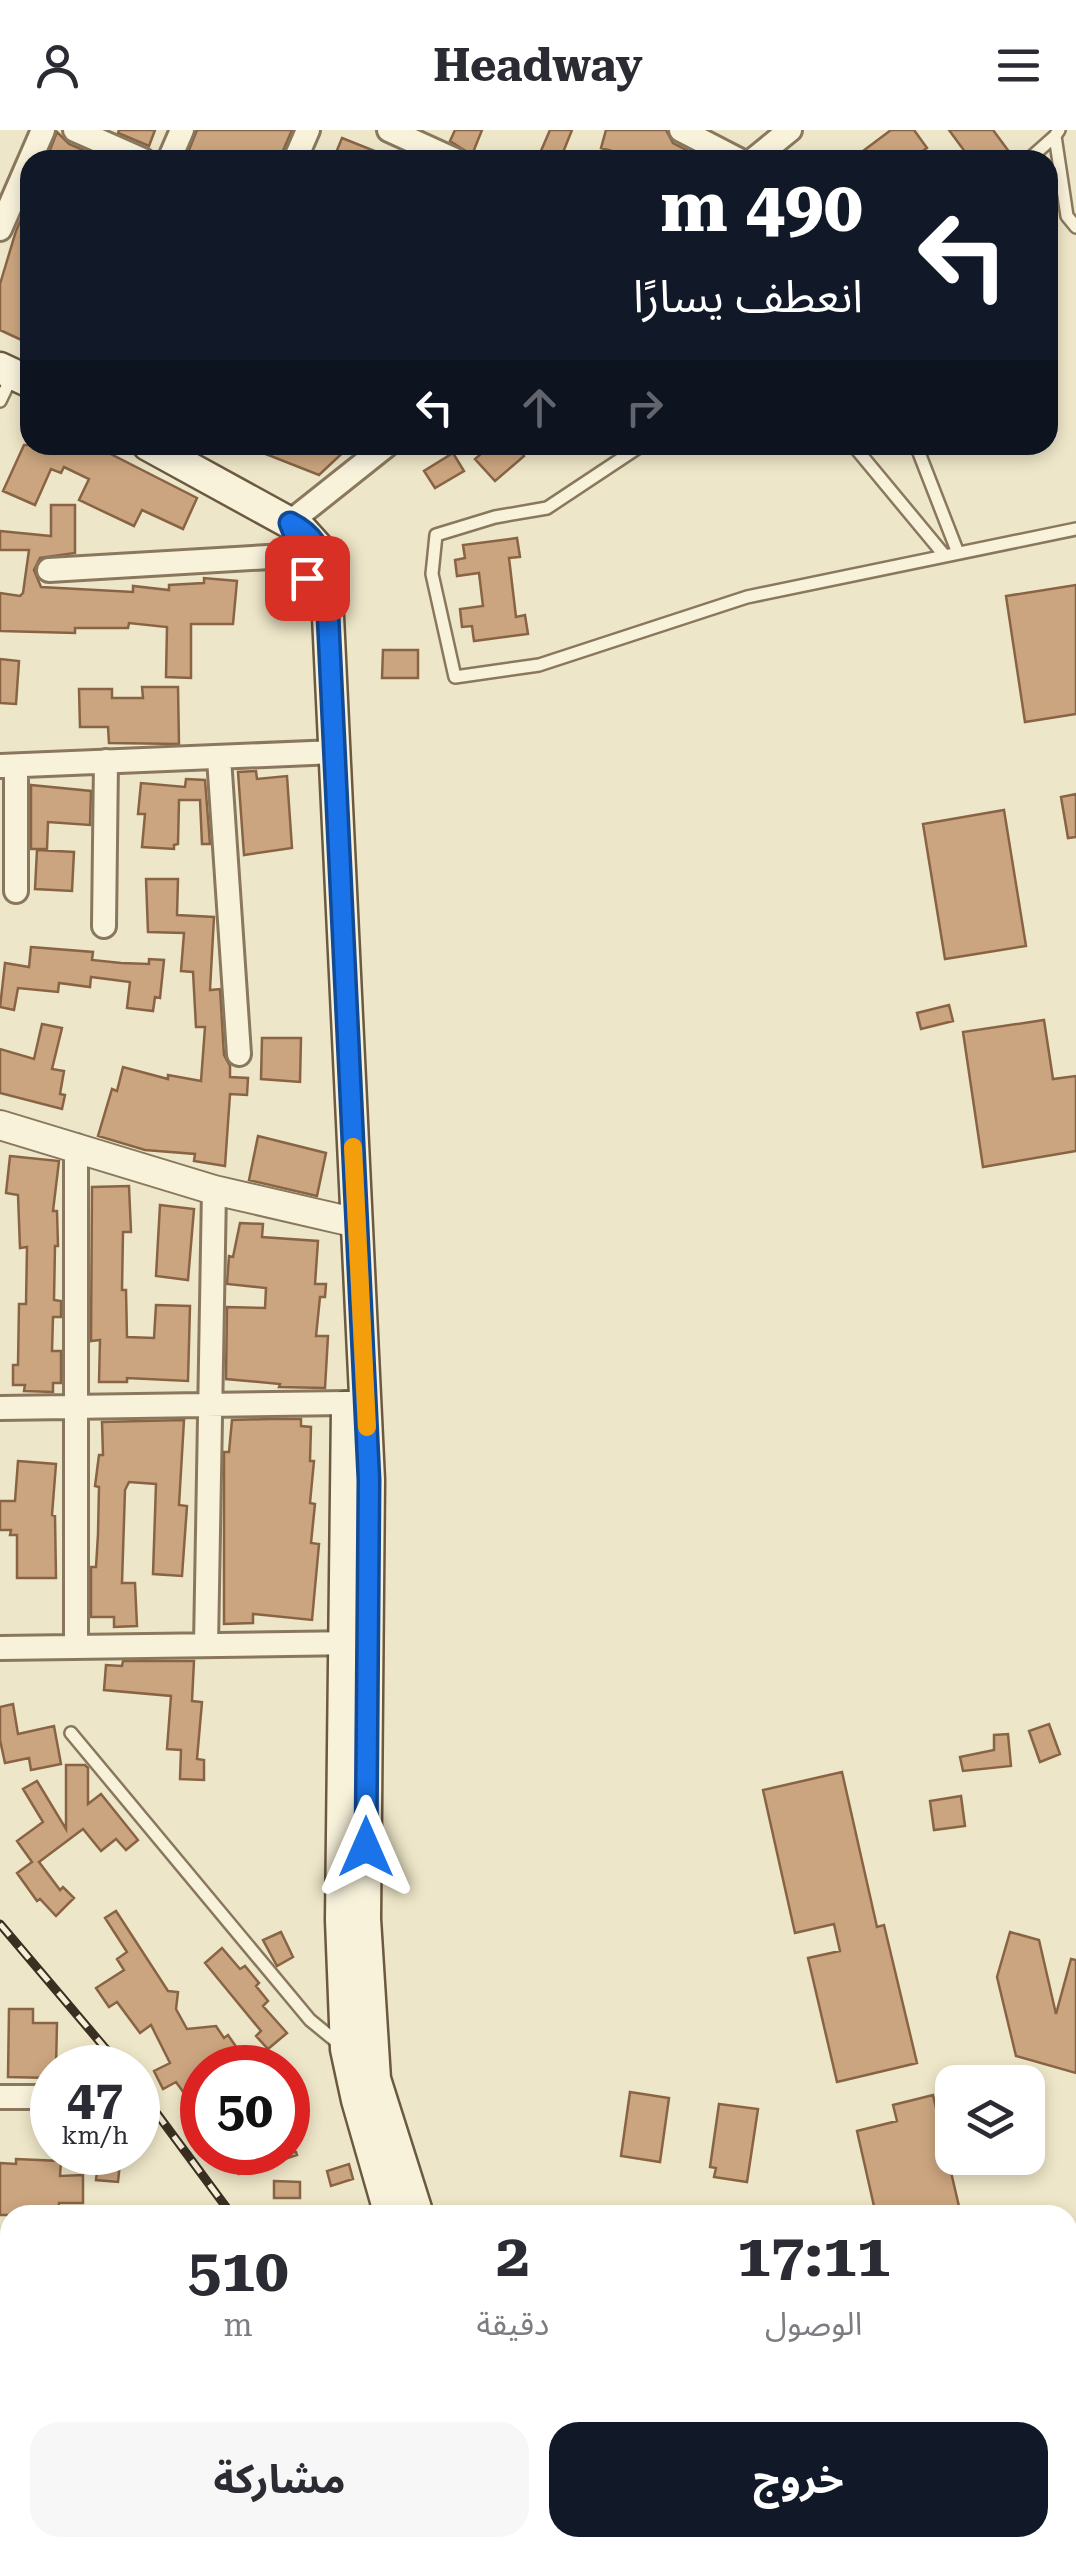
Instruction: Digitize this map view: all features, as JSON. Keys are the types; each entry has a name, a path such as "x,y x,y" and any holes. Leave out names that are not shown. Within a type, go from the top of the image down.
{"main road":[{"path":"166,455 290,523 311,538 324,561 324,753"},
{"path":"290,523 307,578 324,753 347,1222 369,1480 341,1920 346,2049 356,2100 387,2205"},
{"path":"347,1222 347,1403 365,1918 375,2080 415,2205"}],"street":[{"path":"76,130 121,150"},
{"path":"390,130 433,150"},
{"path":"682,130 720,150"},
{"path":"764,150 785,132"},
{"path":"0,229 20,183"},
{"path":"290,523 375,455"},
{"path":"49,570 303,556"},
{"path":"16,891 8,766 324,753"},
{"path":"219,758 239,1054"},
{"path":"104,926 106,761"},
{"path":"0,1125 214,1190 347,1222"},
{"path":"76,1146 76,1647"},
{"path":"206,1645 214,1190"},
{"path":"0,1408 347,1403"},
{"path":"0,1648 356,1643"},
{"path":"0,2097 30,2096"}],"lane":[{"path":"1057,133 1067,216 1076,227"},
{"path":"627,455 547,508 496,517 436,535 432,574 455,678 539,665 747,597 1076,528"},
{"path":"862,455 951,554"},
{"path":"919,455 951,554"},
{"path":"71,1733 310,2020 346,2049"}],"building":[{"path":"155,130 149,146 118,133"},
{"path":"197,130 292,130 283,150 189,150"},
{"path":"455,130 482,130 474,150 464,150 450,141"},
{"path":"550,130 572,130 564,150 541,150"},
{"path":"606,130 666,130 673,143 687,150 608,150 601,148"},
{"path":"891,130 914,130 927,148 924,150 864,150"},
{"path":"949,130 993,130 1008,150 964,150"},
{"path":"57,132 83,150 50,150"},
{"path":"342,138 372,150 337,150"},
{"path":"20,222 20,339 0,330 0,284"},
{"path":"20,454 113,455 197,498 183,529 142,510 134,526 79,500 89,479 64,467 61,473 51,469 35,505 3,491"},
{"path":"268,455 340,455 319,475"},
{"path":"454,455 464,471 435,488 424,471"},
{"path":"480,455 524,456 495,481 475,459"},
{"path":"51,505 75,505 75,553 40,558 34,570 41,587 133,592 133,586 169,590 169,585 204,583 204,578 237,581 233,624 191,624 191,678 166,677 167,627 129,623 128,628 75,628 75,633 0,631 0,593 23,593 29,550 0,550 0,531 51,536"},
{"path":"517,538 520,557 509,558 516,617 525,615 528,634 474,641 472,626 462,627 460,609 483,606 479,573 457,576 455,560 465,558 463,545"},
{"path":"1076,585 1076,714 1025,722 1006,596"},
{"path":"383,650 418,650 418,678 382,678"},
{"path":"0,659 19,661 16,704 0,703"},
{"path":"142,687 178,687 179,744 109,743 108,727 80,727 79,689 112,689 112,698 143,698"},
{"path":"256,771 257,779 287,776 292,848 244,855 238,772"},
{"path":"186,779 205,780 210,844 202,844 200,800 179,800 178,844 174,849 142,847 145,814 138,814 141,783 185,787"},
{"path":"31,785 91,791 90,825 48,822 47,849 31,849"},
{"path":"1076,794 1076,837 1068,838 1061,797"},
{"path":"1004,810 1026,946 945,959 923,824"},
{"path":"37,850 74,852 72,891 35,889"},
{"path":"146,879 178,879 177,915 214,917 210,990 220,989 224,1055 230,1077 248,1078 247,1095 230,1094 225,1166 194,1161 195,1154 145,1150 98,1136 123,1067 168,1079 168,1075 201,1081 205,1027 196,1027 193,972 181,971 184,933 148,932"},
{"path":"31,947 93,952 92,960 121,963 164,960 160,998 155,997 153,1011 127,1008 130,982 91,977 90,987 59,983 58,992 18,988 14,1010 0,1007 5,963 29,967"},
{"path":"949,1005 953,1021 921,1029 917,1013"},
{"path":"1044,1020 1053,1079 1076,1076 1076,1151 983,1167 963,1032"},
{"path":"42,1024 62,1028 52,1069 64,1071 62,1109 0,1093 0,1049 34,1059"},
{"path":"262,1038 301,1038 300,1082 261,1079"},
{"path":"258,1136 326,1153 317,1196 249,1180"},
{"path":"10,1156 59,1161 53,1211 57,1211 58,1246 54,1300 61,1301 61,1317 53,1317 52,1351 61,1351 61,1383 53,1383 53,1392 24,1391 25,1385 13,1385 13,1365 18,1365 19,1304 26,1304 27,1247 20,1248 18,1195 6,1193"},
{"path":"129,1186 131,1232 123,1232 122,1290 126,1290 127,1337 154,1338 156,1305 190,1306 188,1381 127,1378 127,1382 99,1382 100,1340 91,1341 92,1187"},
{"path":"160,1205 194,1209 188,1280 156,1276"},
{"path":"240,1223 263,1224 262,1237 318,1241 315,1284 326,1284 325,1297 320,1297 316,1336 328,1336 325,1388 279,1387 280,1384 226,1379 227,1307 265,1308 266,1288 227,1284 229,1256 233,1257"},
{"path":"301,1419 301,1426 311,1427 310,1461 314,1461 310,1503 315,1504 311,1543 319,1544 312,1620 253,1614 253,1623 224,1624 224,1452 229,1452 232,1420"},
{"path":"184,1420 179,1505 187,1506 182,1576 153,1574 156,1484 129,1482 125,1490 122,1583 135,1583 137,1626 114,1627 114,1617 91,1617 91,1567 96,1567 98,1534 99,1487 95,1486 99,1455 103,1455 102,1422"},
{"path":"18,1461 56,1464 52,1515 56,1578 17,1578 17,1535 10,1535 11,1530 0,1530 0,1501 15,1501"},
{"path":"123,1661 194,1661 192,1701 202,1702 197,1759 204,1760 204,1780 180,1779 181,1750 167,1749 171,1696 104,1690 106,1665 122,1666"},
{"path":"13,1704 18,1734 54,1726 61,1764 31,1770 29,1758 5,1763 0,1707"},
{"path":"1049,1724 1060,1754 1040,1762 1029,1731"},
{"path":"1008,1734 1011,1766 963,1771 960,1757 994,1750 994,1735"},
{"path":"66,1765 88,1768 88,1804 101,1794 138,1840 126,1850 116,1839 101,1851 83,1829 39,1862 60,1890 63,1887 74,1898 56,1916 40,1899 37,1901 17,1873 32,1862 17,1841 43,1822 23,1789 37,1781 66,1829"},
{"path":"842,1772 877,1927 884,1925 917,2063 837,2082 808,1958 840,1951 834,1924 795,1933 763,1790"},
{"path":"961,1796 965,1826 934,1830 930,1801"},
{"path":"116,1911 168,1991 178,1992 176,2009 187,2029 216,2026 235,2045 180,2045 180,2088 176,2082 163,2089 160,2083 160,2068 170,2063 151,2025 140,2033 117,2002 109,2007 96,1988 124,1970 117,1959 127,1952 105,1918"},
{"path":"281,1932 293,1957 277,1966 263,1940"},
{"path":"1010,1932 1039,1940 1056,2014 1071,1959 1076,1960 1076,2073 1016,2056 997,1977"},
{"path":"222,1948 240,1969 245,1966 268,2001 263,2006 287,2033 273,2045 264,2045 256,2036 261,2031 205,1963"},
{"path":"9,2009 33,2009 33,2023 57,2023 57,2045 30,2045 30,2078 8,2077"},
{"path":"630,2092 669,2098 660,2162 621,2156"},
{"path":"933,2095 935,2175 952,2175 959,2205 874,2205 857,2131 897,2121 893,2105"},
{"path":"719,2104 758,2109 747,2182 714,2177 716,2168 710,2167"},
{"path":"30,2160 30,2175 83,2175 83,2203 0,2205 0,2163"},
{"path":"349,2164 353,2179 331,2186 327,2171"},
{"path":"97,2175 119,2175 118,2182 96,2180"},
{"path":"274,2181 300,2182 300,2198 274,2198"}],"railway":[{"path":"0,1924 103,2045"},
{"path":"160,2118 225,2205"}],"slow traffic":[{"path":"353,1147 367,1427"}],"route":[{"path":"307,578 290,523 302,529 319,548 326,574 369,1480 366,1847"}]}
